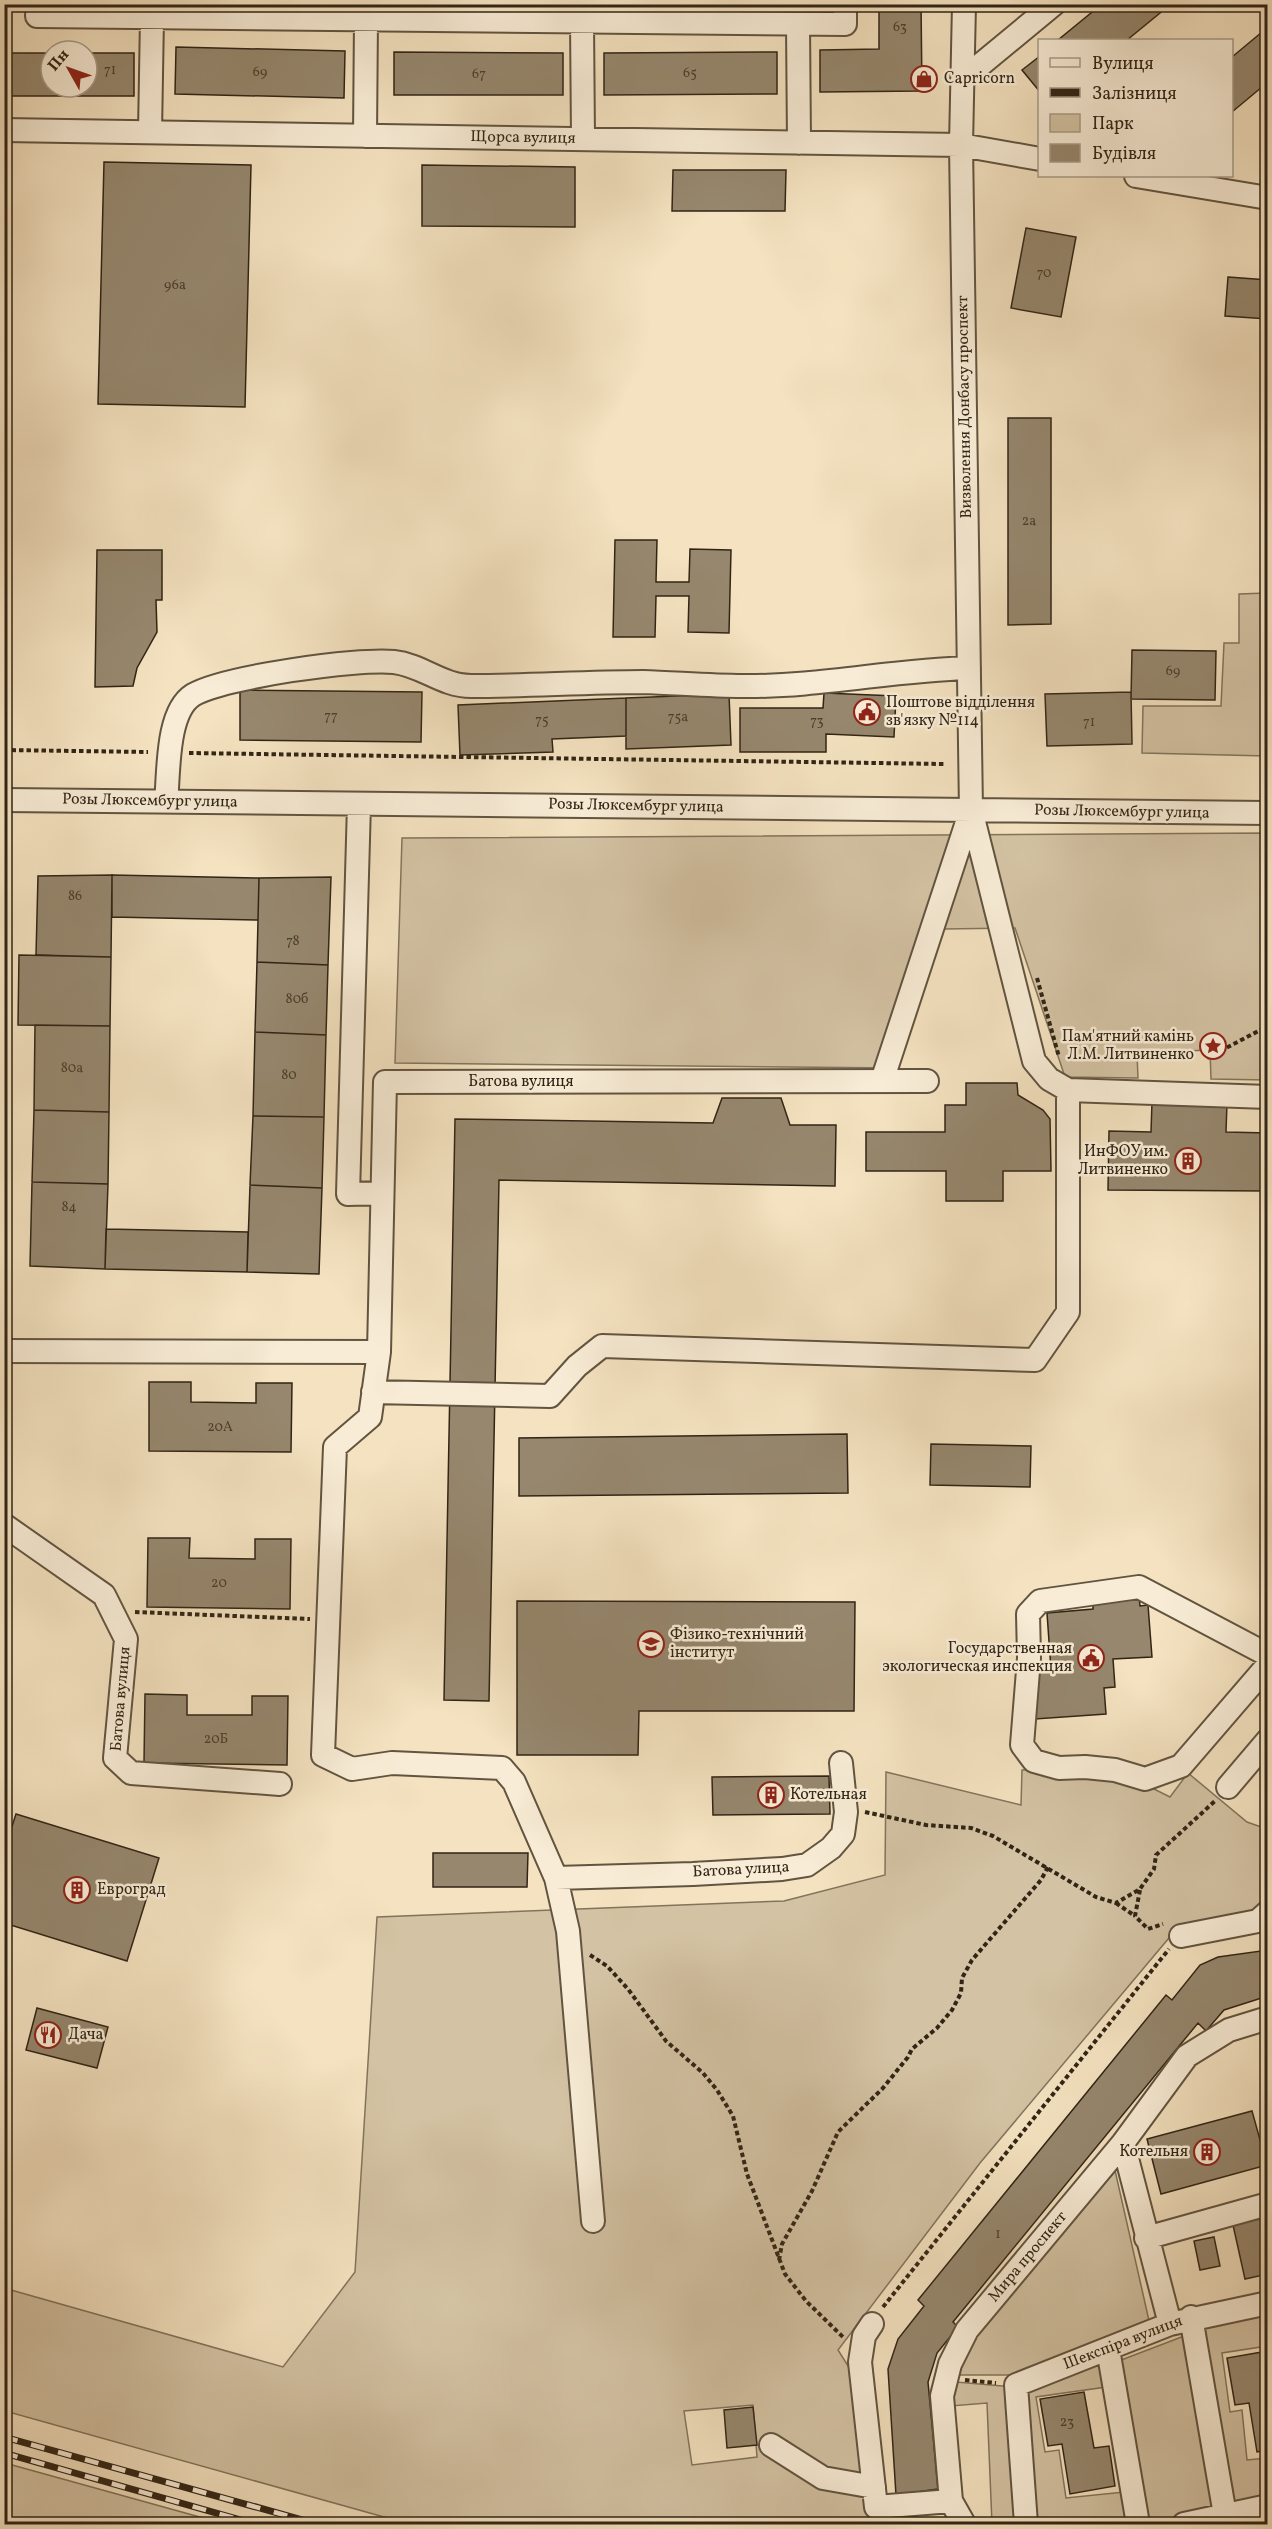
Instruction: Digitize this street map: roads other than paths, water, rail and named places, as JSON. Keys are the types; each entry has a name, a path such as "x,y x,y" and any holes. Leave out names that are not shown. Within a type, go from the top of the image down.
{"street":[{"path":"38,4 37,16 152,17 251,11 341,12 366,19 582,22 626,13 709,14 798,24 844,24 845,4"},
{"name":"Визволення Донбасу проспект","path":"964,4 961,146 971,810"},
{"path":"962,80 1054,4"},
{"path":"150,132 152,17"},
{"path":"365,136 366,19"},
{"path":"582,22 583,139"},
{"path":"798,24 799,143"},
{"name":"Щорса вулиця","path":"4,130 961,146 1038,159"},
{"path":"1142,177 1268,198"},
{"path":"166,802 172,732 180,710 191,696 212,687 332,664 394,662 415,668 450,685 470,686 633,682 744,686 816,683 878,677 918,669 969,668"},
{"name":"Розы Люксембург улица","path":"4,800 1268,813"},
{"path":"360,804 348,1194 382,1193"},
{"path":"882,1081 971,810"},
{"path":"971,810 1034,1061 1049,1079 1068,1090 1268,1097"},
{"name":"Батова вулиця","path":"351,1079 385,1082 927,1081"},
{"path":"385,1082 379,1352 370,1417 335,1447 323,1755 352,1769 392,1763 502,1768 514,1782 556,1878 568,1931 593,2221"},
{"path":"373,1392 550,1396 577,1366 602,1346 1035,1359 1068,1312 1068,1090"},
{"path":"4,1351 379,1352"},
{"name":"Батова вулиця","path":"4,1525 104,1595 126,1639 115,1758 131,1773 280,1784"},
{"path":"1268,1655 1139,1587 1040,1601 1028,1614 1029,1658 1022,1745 1034,1761 1059,1768 1115,1770 1144,1779 1166,1774 1181,1766 1268,1665"},
{"path":"1228,1787 1268,1740"},
{"name":"Батова улица","path":"556,1878 693,1874 782,1869 807,1865 831,1848 843,1834 845,1821 841,1763"},
{"path":"1175,1929 1257,1920 1268,1912"},
{"name":"Мира проспект","path":"951,2501 942,2396 950,2364 967,2330 1123,2143 1187,2056 1228,2030 1268,2018"},
{"path":"1123,2143 1146,2238 1180,2320 1225,2515"},
{"path":"1146,2238 1268,2204"},
{"name":"Шекспіра вулиця","path":"1026,2524 1017,2385 1180,2320 1268,2303"},
{"path":"872,2324 864,2336 860,2350 875,2497"},
{"path":"1108,2349 1138,2524"},
{"path":"771,2445 823,2478 875,2497 951,2501 964,2524"},
{"path":"1184,2524 1268,2506"}],"railway":[{"path":"4,2437 317,2524"},
{"path":"4,2453 255,2524"}],"place":[{"name":"Capricorn","path":"924,79"},
{"name":"Поштове відділення зв'язку №114","path":"867,712"},
{"name":"Пам'ятний камінь Л.М. Литвиненко","path":"1213,1046"},
{"name":"ИнФОУ им. Литвиненко","path":"1188,1161"},
{"name":"Фізико-технічний інститут","path":"651,1644"},
{"name":"Государственная экологическая инспекция","path":"1091,1658"},
{"name":"Котельная","path":"771,1795"},
{"name":"Евроград","path":"77,1890"},
{"name":"Дача","path":"48,2035"},
{"name":"Котельня","path":"1207,2152"}]}
